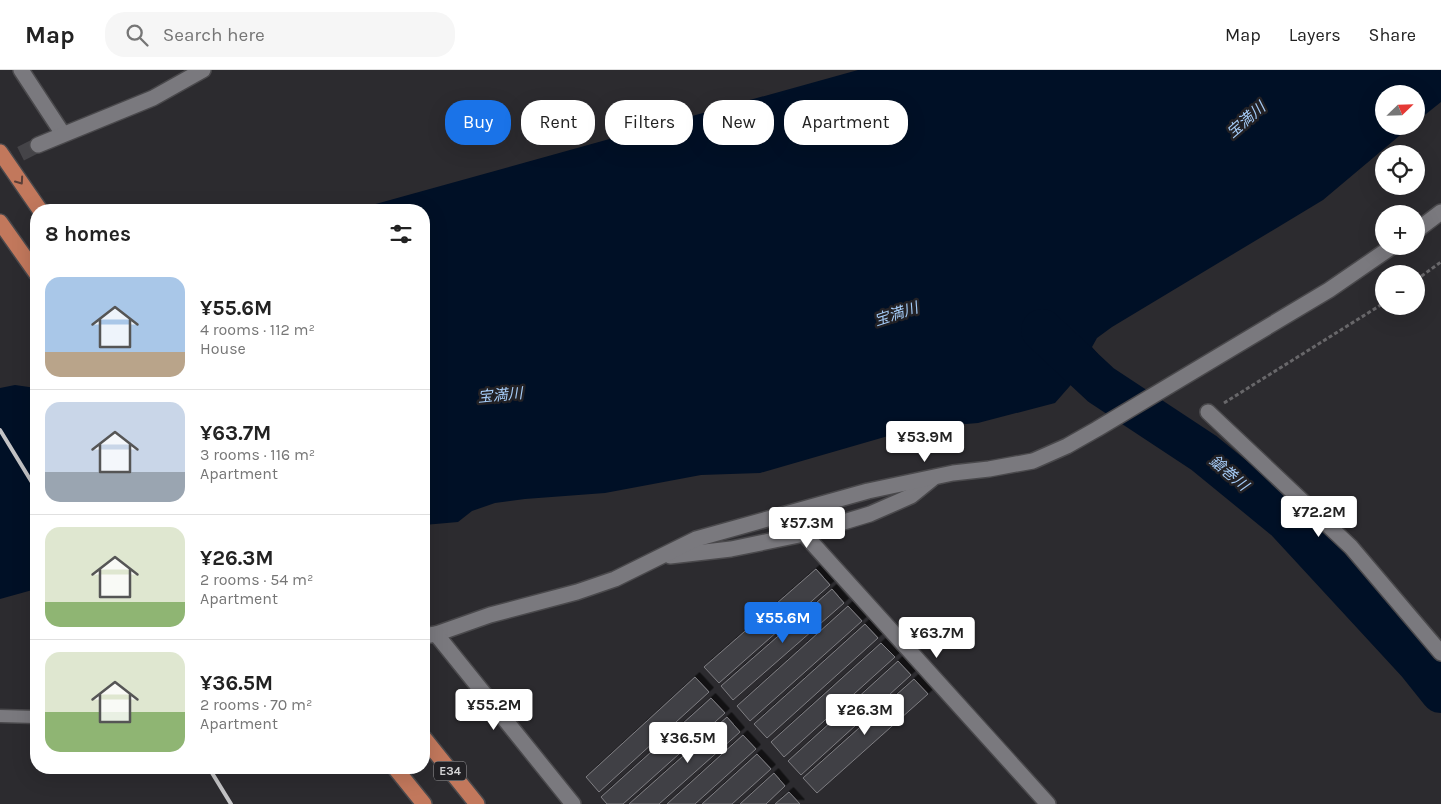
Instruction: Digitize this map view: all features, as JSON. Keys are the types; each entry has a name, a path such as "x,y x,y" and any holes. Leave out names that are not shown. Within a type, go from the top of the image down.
{"highway":[{"path":"0,152 36,204"},
{"path":"0,222 30,264"},
{"name":"E34","path":"430,745 477,804"},
{"path":"398,774 419,804"},
{"path":"399,774 424,804"}],"street":[{"path":"21,70 63,134"},
{"path":"38,146 153,98 203,70"},
{"path":"1425,224 1441,212"},
{"path":"573,804 430,635 490,615 577,592 615,579 696,539 733,528 868,491 935,476 1033,461 1067,446 1329,290 1381,255"},
{"path":"1208,412 1351,547 1441,653"},
{"path":"656,558 731,549 804,534 870,514 911,496 935,476"},
{"path":"804,534 1048,804"}],"lane":[{"path":"0,716 30,717"}],"path":[{"path":"1425,274 1441,262"},
{"path":"1208,412 1375,309"}],"water":[{"name":"宝満川","path":"858,70 1441,70 1441,102 1425,115 1425,85 1375,85 1375,135 1400,135 1388,145 1375,145 1375,156 1323,200 1112,327 1097,338 1092,347 1098,354 1055,403 978,423 930,427 895,434 760,473 701,475 605,493 495,503 472,511 458,522 430,524 430,204 376,204 588,145 595,145 595,143 605,140 605,145 693,145 693,116 703,113 703,145 774,145 774,100 750,100"},
{"path":"15,385 30,387 30,591 0,599 0,388"}],"building":[{"path":"816,569 830,585 719,683 704,667"},
{"path":"832,589 844,603 733,700 721,686"},
{"path":"848,606 862,621 750,721 737,706"},
{"path":"865,624 878,638 767,738 754,724"},
{"path":"881,643 895,657 784,757 771,742"},
{"path":"898,661 911,675 801,775 788,761"},
{"path":"695,677 709,692 599,792 586,777"},
{"path":"914,679 928,694 817,793 803,778"},
{"path":"711,698 725,713 623,804 607,804 601,797"},
{"path":"727,717 740,732 659,804 629,804"},
{"path":"743,735 756,749 695,804 667,804"},
{"path":"757,754 771,769 732,804 702,804"},
{"path":"774,773 785,786 766,804 740,804"},
{"path":"789,792 800,804 775,804"}],"waterway":[{"name":"鎗巻川","path":"1042,330 1101,385 1204,453 1286,520 1417,662 1441,692"}],"tunnel":[{"path":"0,164 38,145"}],"railway":[{"path":"0,430 30,479"},
{"path":"213,774 231,804"}]}
